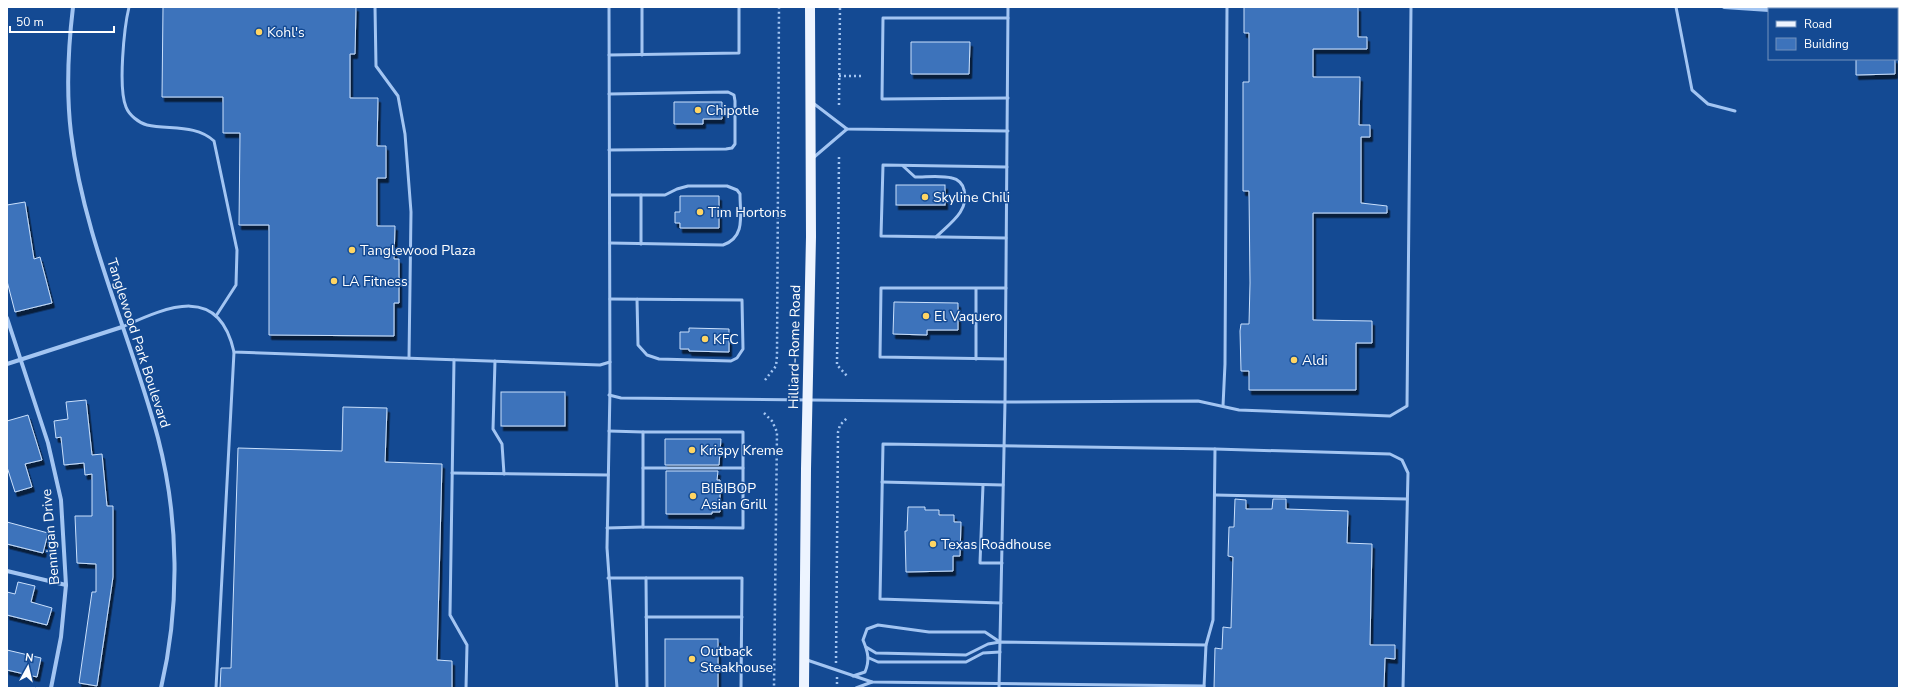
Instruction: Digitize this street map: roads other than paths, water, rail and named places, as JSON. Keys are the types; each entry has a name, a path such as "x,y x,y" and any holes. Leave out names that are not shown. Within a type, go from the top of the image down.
{"main road":[{"name":"Hilliard-Rome Road","path":"804,688 811,160 810,7"}],"street":[{"name":"Tanglewood Park Boulevard","path":"73,7 69,43 68,96 71,133 79,182 90,227 158,440 170,505 174,547 174,574 167,657 161,688"},
{"path":"1724,7 1768,10"},
{"name":"Bennigan Drive","path":"7,318 48,443 61,500 66,585 61,637 51,688"},
{"path":"7,364 122,327"},
{"path":"7,571 66,585"}],"lane":[{"path":"129,7 124,45 123,97 126,109 136,120 146,124 194,130 207,134 214,141 237,250 236,284 216,316"},
{"path":"375,7 376,66 398,96 405,134 411,212 409,358"},
{"path":"609,7 610,362 607,528 608,578 617,688"},
{"path":"642,7 642,56"},
{"path":"609,56 739,54 739,7"},
{"path":"999,686 1005,402 1008,7"},
{"path":"1223,406 1225,364 1227,7"},
{"path":"609,395 621,398 1005,402 1198,401 1239,410 1390,416 1407,406 1411,7"},
{"path":"1676,7 1692,90 1708,104 1735,111"},
{"path":"1008,18 883,18 882,99 1008,98"},
{"path":"609,94 728,92 734,95 735,101 735,144 732,148 609,150"},
{"path":"810,101 846,129 1008,131"},
{"path":"811,160 846,129"},
{"path":"1006,238 881,236 883,165 1007,167"},
{"path":"903,166 915,177 953,178 959,181 963,186 966,195 962,211 936,237"},
{"path":"610,194 665,195 677,189 688,186 727,186 737,190 740,194 740,228 737,237 731,242 723,245 610,243"},
{"path":"641,195 641,244"},
{"path":"1005,359 880,357 881,288 1006,288"},
{"path":"976,289 976,359"},
{"path":"610,299 637,299 742,300 743,350 737,358 731,361 659,359 647,355 638,345 637,299"},
{"path":"122,327 153,313 177,306 192,305 206,309 216,316 230,335 234,352 216,688"},
{"path":"234,352 600,365 610,362"},
{"path":"454,360 450,615 467,646 466,688"},
{"path":"495,361 493,429 502,444 504,474"},
{"path":"607,528 743,528 743,432 609,431"},
{"path":"643,432 643,527"},
{"path":"1001,603 880,600 883,444 1390,454 1402,460 1408,473 1403,688"},
{"path":"805,659 872,682 978,684 999,686 1204,687 1206,645 1213,620 1215,450"},
{"path":"643,468 743,468"},
{"path":"452,473 608,475"},
{"path":"882,482 1003,485"},
{"path":"983,485 980,563 1002,563"},
{"path":"1215,495 1407,499"},
{"path":"608,578 742,578 741,688"},
{"path":"646,578 647,688"},
{"path":"646,617 742,618"},
{"path":"852,676 865,672 869,663 869,658 863,640 867,629 878,625 929,632 985,632 1000,642"},
{"path":"866,648 876,653 966,655 988,644 1000,642 1206,645"},
{"path":"869,658 878,662 966,662 983,653 1000,652"},
{"path":"856,688 872,682"},
{"path":"882,682 882,688"},
{"path":"968,688 969,684"}],"place":[{"name":"Kohl's","path":"259,32"},
{"name":"Chipotle","path":"698,110"},
{"name":"Skyline Chili","path":"925,197"},
{"name":"Tim Hortons","path":"700,212"},
{"name":"Tanglewood Plaza","path":"352,250"},
{"name":"LA Fitness","path":"334,281"},
{"name":"El Vaquero","path":"926,316"},
{"name":"KFC","path":"705,339"},
{"name":"Aldi","path":"1294,360"},
{"name":"Krispy Kreme","path":"692,450"},
{"name":"BIBIBOP Asian Grill","path":"693,496"},
{"name":"Texas Roadhouse","path":"933,544"},
{"name":"Outback Steakhouse","path":"692,659"}]}
